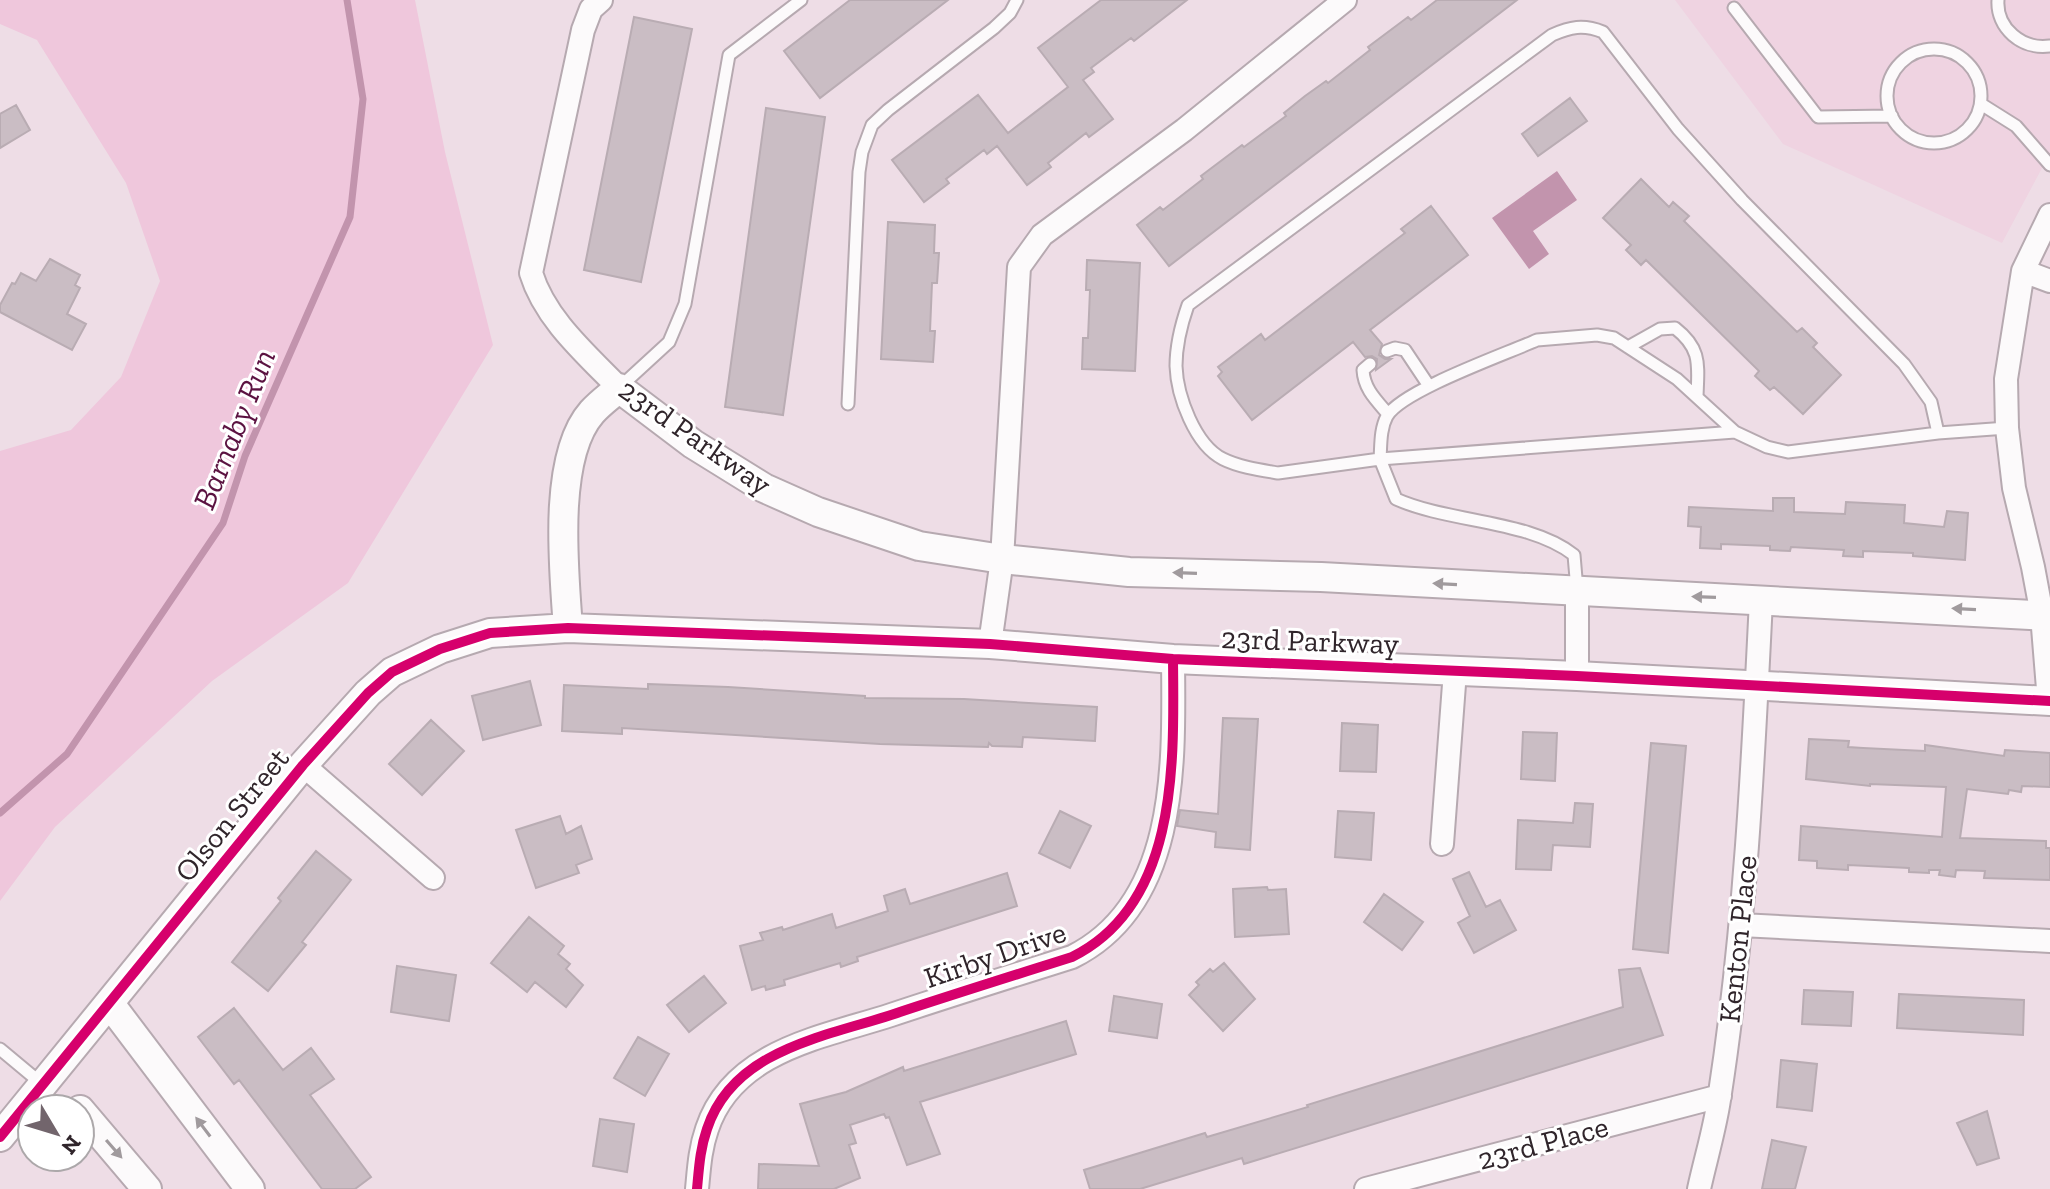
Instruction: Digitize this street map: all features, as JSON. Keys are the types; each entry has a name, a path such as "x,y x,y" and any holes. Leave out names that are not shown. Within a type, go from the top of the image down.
{"street":[{"name":"23rd Parkway","path":"601,0 591,9 583,30 531,273 537,294 619,388 693,444 764,488 818,512 919,546 1002,559 1129,572 1321,577 2046,615"},
{"path":"990,644 1002,559 1016,285 1019,267 1026,253 1042,235 1184,130 1345,0"},
{"path":"2050,215 2023,271 2006,379 2007,428 2014,488 2046,615 2050,701"},
{"path":"2023,271 2050,281"},
{"path":"568,628 564,570 569,458 590,414 619,388"},
{"path":"1577,592 1577,676"},
{"name":"Kenton Place","path":"1699,1189 1720,1096 1741,925 1751,806 1761,600"},
{"name":"23rd Parkway","path":"568,628 990,644 1173,659 2050,701"},
{"name":"Olson Street","path":"0,1137 303,765 368,693 392,672 440,649 490,633 568,628"},
{"name":"Kirby Drive","path":"697,1189 700,1151 708,1125 733,1086 759,1063 820,1035 1072,957 1095,945 1118,924 1152,867 1161,836 1167,805 1173,723 1173,659"},
{"path":"1442,844 1455,671"},
{"path":"303,765 433,878"},
{"path":"1741,925 2050,941"},
{"path":"110,1004 250,1189"},
{"path":"46,1080 61,1093"},
{"name":"23rd Place","path":"1366,1189 1720,1096"},
{"path":"96,1129 147,1189"}],"lane":[{"path":"619,388 669,342 685,304 729,55 801,0"},
{"path":"848,404 859,172 865,140 872,125 888,110 994,28 1010,13 1017,0"},
{"path":"1998,0 2000,19 2007,30 2023,42 2050,46"},
{"path":"1734,8 1818,117 1892,116"},
{"path":"1735,432 1380,459 1278,473 1236,464 1214,453 1193,429 1176,368 1179,330 1188,305 1552,35 1570,27 1589,26 1603,32 1710,165 1904,364 1931,402 1938,433"},
{"path":"1921,50 1945,50 1966,61 1979,80 1981,104 1977,115 1962,134 1929,143 1907,134 1892,116 1887,93 1889,82 1901,62 1921,50"},
{"path":"1981,104 2016,126 2050,165"},
{"path":"1628,347 1660,329 1675,328 1697,352 1697,397"},
{"path":"1577,592 1574,555 1560,544 1523,532 1417,509 1396,499 1380,459 1381,432 1388,414 1429,386 1537,340 1597,335 1614,338 1677,379 1735,432 1767,447 1788,452 1938,433 2007,428"},
{"path":"1387,351 1395,348 1405,350 1429,386"},
{"path":"1370,364 1363,370 1366,389 1388,414"},
{"path":"0,1049 46,1080"}],"shaded area":[{"path":"0,0 415,0 445,152 493,345 348,583 212,681 55,827 0,901 0,451 71,430 121,377 160,281 126,183 37,40 0,24"},
{"path":"1675,0 2050,0 2050,153 2002,243 1783,144"},
{"path":"1557,171 1577,200 1533,231 1549,254 1529,269 1492,218"}],"building":[{"path":"850,0 948,0 820,98 784,51"},
{"path":"1101,0 1187,0 1134,41 1131,38 1091,68 1094,72 1083,80 1113,119 1089,137 1086,133 1048,163 1051,167 1027,185 997,146 987,154 984,150 946,179 949,183 924,202 892,160 978,95 1008,133 1068,87 1038,48"},
{"path":"1437,0 1517,0 1169,266 1137,225 1160,207 1163,210 1203,179 1201,176 1286,116 1284,113 1326,81 1328,83 1408,17 1411,20"},
{"path":"634,17 692,29 641,282 584,270"},
{"path":"1570,98 1587,121 1538,156 1522,134"},
{"path":"16,105 30,130 0,148 0,114"},
{"path":"766,108 825,117 783,415 725,407"},
{"path":"1641,179 1669,207 1673,202 1689,216 1684,221 1797,332 1802,328 1817,343 1813,347 1841,375 1803,414 1774,387 1770,390 1755,376 1759,371 1646,260 1641,265 1626,250 1631,245 1603,218"},
{"path":"1431,206 1468,255 1370,330 1382,344 1379,355 1391,359 1376,370 1377,359 1365,357 1353,342 1252,420 1218,376 1222,372 1218,367 1261,334 1265,340 1405,233 1401,229"},
{"path":"888,222 935,225 934,253 939,253 937,283 932,283 930,331 935,331 933,362 881,359"},
{"path":"50,259 80,275 75,285 80,288 67,314 86,324 72,350 0,312 0,305 21,273 36,281"},
{"path":"1087,260 1140,263 1135,371 1082,369 1083,338 1088,338 1090,290 1086,290"},
{"path":"1773,498 1794,498 1794,512 1845,514 1846,502 1905,505 1904,523 1944,527 1947,511 1968,513 1965,560 1913,556 1913,553 1863,551 1863,557 1843,556 1844,550 1791,547 1790,551 1770,550 1770,546 1721,544 1721,549 1700,548 1701,527 1688,526 1689,507 1773,511"},
{"path":"530,681 541,725 483,740 472,696"},
{"path":"648,684 865,698 964,699 1097,707 1095,741 1023,737 1022,747 992,746 989,743 988,747 880,744 622,728 622,734 562,731 564,685 648,689"},
{"path":"1223,718 1258,719 1250,850 1215,847 1216,832 1177,826 1180,810 1218,814"},
{"path":"431,720 464,751 422,795 389,764"},
{"path":"1342,723 1378,725 1376,772 1340,771"},
{"path":"1523,732 1557,733 1555,781 1521,779"},
{"path":"1809,739 1849,741 1848,747 1863,748 1925,751 1925,745 2004,756 2005,750 2050,753 2050,787 2022,786 2021,792 2009,790 2008,794 1967,789 1960,838 2046,841 2046,848 2050,848 2050,880 1984,878 1985,871 1956,870 1955,877 1939,875 1940,870 1909,872 1909,868 1848,865 1848,870 1817,868 1817,861 1799,860 1801,826 1942,837 1946,787 1870,786 1806,779"},
{"path":"1651,743 1686,746 1668,953 1633,949"},
{"path":"1575,803 1593,804 1590,847 1553,845 1551,870 1516,869 1518,820 1573,823"},
{"path":"1060,811 1091,826 1070,868 1039,853"},
{"path":"1338,811 1374,813 1371,860 1335,857"},
{"path":"560,816 566,834 581,826 592,859 576,865 579,873 536,888 516,830"},
{"path":"316,851 351,880 302,942 306,945 268,991 232,962"},
{"path":"1469,872 1486,907 1500,900 1516,930 1474,953 1458,923 1470,916 1453,879"},
{"path":"1007,873 1017,906 857,957 858,961 841,967 840,963 784,980 785,985 752,990 740,946 763,940 760,933 782,927 783,930 832,914 836,928 888,911 884,896 905,889 910,904"},
{"path":"1267,887 1268,890 1286,889 1289,934 1235,937 1233,889"},
{"path":"1384,894 1423,922 1402,950 1364,922"},
{"path":"529,917 564,946 558,954 570,964 566,969 583,985 566,1007 535,982 527,992 491,963"},
{"path":"1224,963 1255,999 1223,1031 1189,995 1199,985 1196,982 1210,969 1213,972"},
{"path":"397,966 456,975 449,1021 391,1012"},
{"path":"1640,968 1663,1035 1244,1164 1242,1158 1140,1189 1090,1189 1084,1170 1205,1133 1207,1137 1308,1107 1623,1007 1619,970"},
{"path":"704,976 726,1003 689,1032 667,1005"},
{"path":"1804,990 1853,992 1851,1026 1802,1024"},
{"path":"1899,994 2024,1000 2023,1035 1897,1028"},
{"path":"1114,996 1162,1004 1157,1038 1109,1031"},
{"path":"234,1008 283,1070 311,1048 334,1079 310,1095 371,1177 355,1189 322,1189 239,1080 234,1084 198,1037"},
{"path":"1066,1021 1076,1054 920,1102 940,1154 907,1165 889,1117 886,1118 884,1114 850,1125 856,1143 849,1145 860,1178 834,1189 758,1189 759,1164 819,1166 800,1104 846,1092 903,1067 904,1071"},
{"path":"638,1037 669,1054 645,1096 614,1078"},
{"path":"1781,1060 1817,1064 1812,1111 1777,1107"},
{"path":"1987,1111 1999,1158 1977,1165 1957,1123"},
{"path":"600,1119 634,1124 627,1172 593,1166"},
{"path":"1772,1140 1806,1147 1795,1189 1762,1189"}],"waterway":[{"name":"Barnaby Run","path":"0,813 67,754 223,523 245,456 350,217 363,99 347,0"}],"cycle path":[{"path":"0,1137 303,765 368,693 392,672 440,649 490,633 568,628 990,644 1173,659 2050,701"},
{"path":"697,1189 705,1136 720,1102 737,1081 759,1064 810,1040 1072,957 1107,933 1133,903 1151,867 1163,827 1173,742 1173,659"}]}
